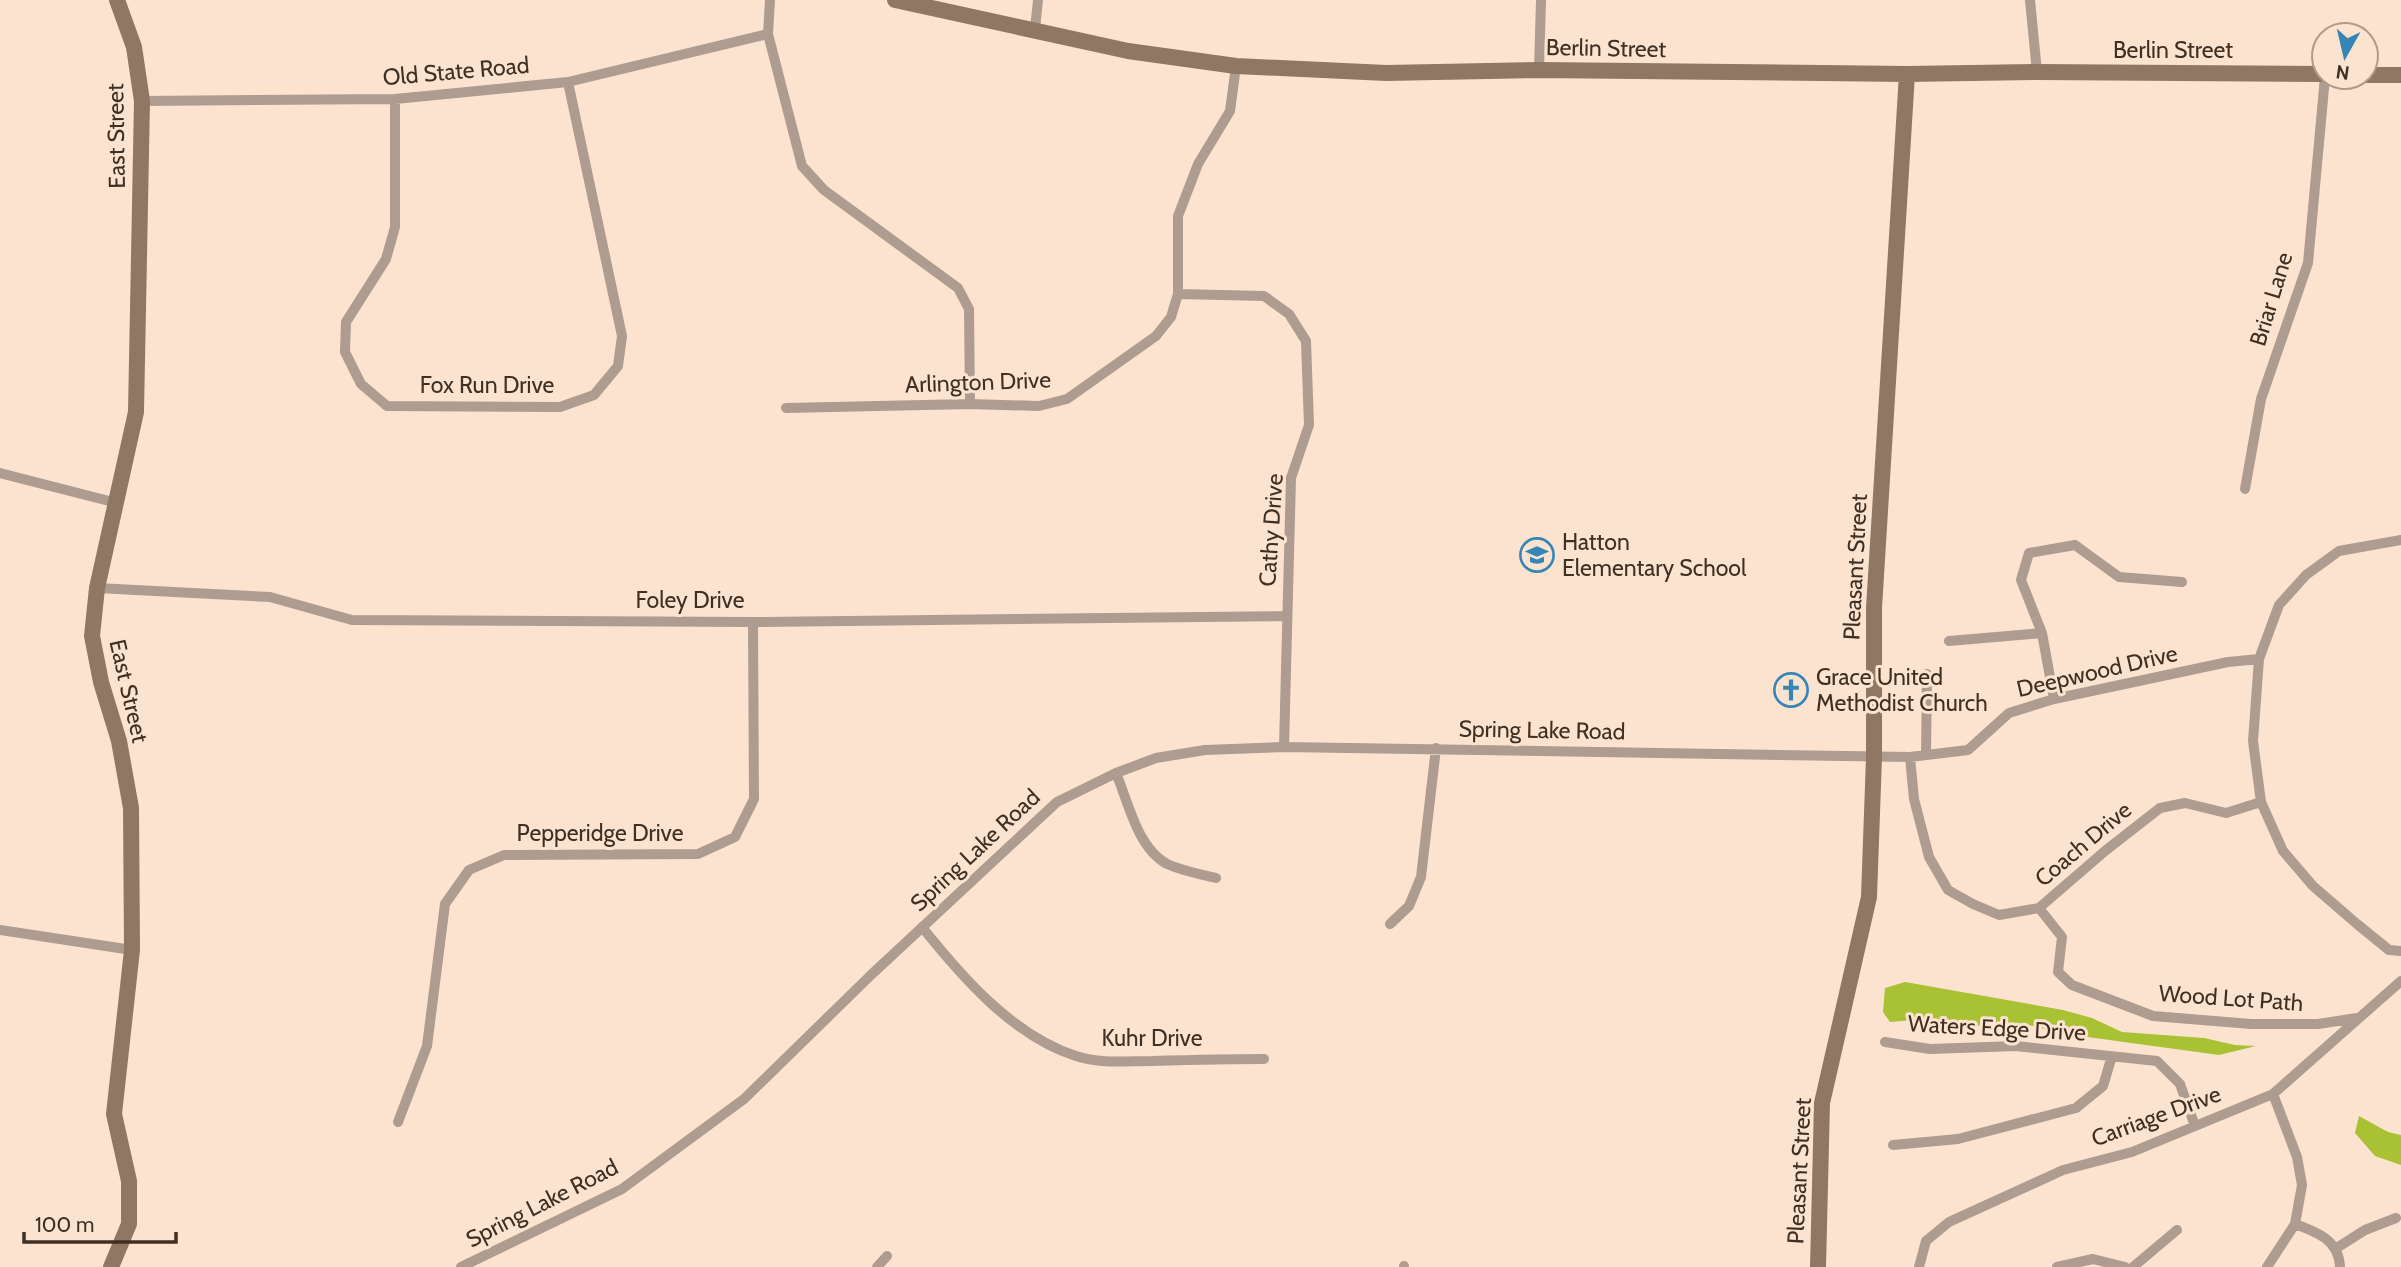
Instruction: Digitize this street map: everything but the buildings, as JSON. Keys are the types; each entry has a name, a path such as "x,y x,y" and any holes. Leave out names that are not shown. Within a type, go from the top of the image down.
{"street":[{"name":"East Street","path":"111,1267 129,1224 129,1181 114,1114 132,950 131,808 119,741 101,682 92,636 97,588 136,412 142,102 134,47 117,0"},
{"path":"770,0 768,34 802,166 824,190 958,288 969,309 970,404"},
{"name":"Berlin Street","path":"895,0 1128,51 1236,66 1386,73 1539,70 2310,76"},
{"path":"1035,29 1038,0"},
{"path":"1539,70 1541,0"},
{"path":"2030,0 2037,72"},
{"name":"Old State Road","path":"142,102 395,100 568,82 768,34"},
{"name":"Arlington Drive","path":"786,408 970,404 1039,406 1067,399 1156,336 1171,317 1178,294 1178,216 1198,164 1230,111 1236,66"},
{"name":"Pleasant Street","path":"1818,1267 1822,1103 1869,897 1874,757 1874,607 1907,74"},
{"path":"2380,75 2401,75"},
{"name":"Fox Run Drive","path":"395,100 395,227 386,260 346,322 345,352 361,384 387,406 560,407 594,395 618,366 622,336 568,82"},
{"name":"Briar Lane","path":"2245,489 2261,399 2308,263 2323,91"},
{"name":"Cathy Drive","path":"1178,294 1265,296 1289,314 1306,341 1309,425 1291,478 1284,747"},
{"path":"0,473 117,503"},
{"path":"2401,540 2339,551 2306,575 2279,605 2259,659 2253,741 2261,802 2283,851 2313,886 2389,950 2401,951"},
{"path":"2054,699 2042,633 2021,580 2029,553 2075,545 2119,577 2182,582"},
{"name":"Foley Drive","path":"97,588 271,597 352,620 753,622 1287,616"},
{"name":"Pepperidge Drive","path":"398,1122 427,1046 445,904 468,870 504,855 698,854 735,837 754,799 753,622"},
{"path":"1950,641 2042,633"},
{"name":"Deepwood Drive","path":"1874,757 1910,757 1968,750 2009,713 2054,699 2228,662 2259,659"},
{"path":"1926,755 1927,674"},
{"name":"Spring Lake Road","path":"461,1267 622,1189 744,1099 1057,802 1116,772 1156,758 1205,750 1284,747 1874,757"},
{"path":"1390,924 1409,906 1421,877 1436,748"},
{"name":"Coach Drive","path":"1910,757 1914,799 1928,857 1948,890 1999,915 2039,908 2160,808 2185,803 2226,813 2261,802"},
{"path":"1116,772 1146,844 1164,862 1188,872 1216,878"},
{"name":"Wood Lot Path","path":"2039,908 2062,937 2058,972 2072,985 2152,1016 2251,1024 2318,1024 2357,1018"},
{"name":"Kuhr Drive","path":"922,928 962,976 998,1009 1046,1045 1068,1053 1108,1061 1264,1059"},
{"path":"0,930 132,950"},
{"name":"Carriage Drive","path":"1919,1267 1926,1241 1949,1222 2063,1171 2132,1152 2273,1094 2401,981"},
{"name":"Waters Edge Drive","path":"1885,1042 1930,1049 2016,1046 2157,1061 2180,1084 2195,1126"},
{"path":"1892,1144 1958,1139 2076,1108 2103,1086 2112,1056"},
{"path":"2267,1267 2295,1224 2302,1185 2297,1157 2273,1094"},
{"path":"2335,1249 2373,1226 2396,1218"},
{"path":"2295,1224 2315,1231 2330,1241 2340,1258 2340,1267"},
{"path":"2133,1267 2177,1230"},
{"path":"877,1267 887,1256"},
{"path":"2057,1267 2093,1259 2125,1267"}],"shaded area":[{"path":"1905,982 2063,1010 2092,1018 2122,1032 2204,1038 2235,1045 2256,1046 2219,1055 2073,1035 2028,1025 1944,1026 1913,1020 1890,1022 1883,1012 1885,988"},
{"path":"2359,1116 2388,1132 2401,1135 2401,1165 2375,1156 2355,1133"}],"place":[{"name":"Hatton Elementary School","path":"1537,555"},
{"name":"Grace United Methodist Church","path":"1791,690"}]}
